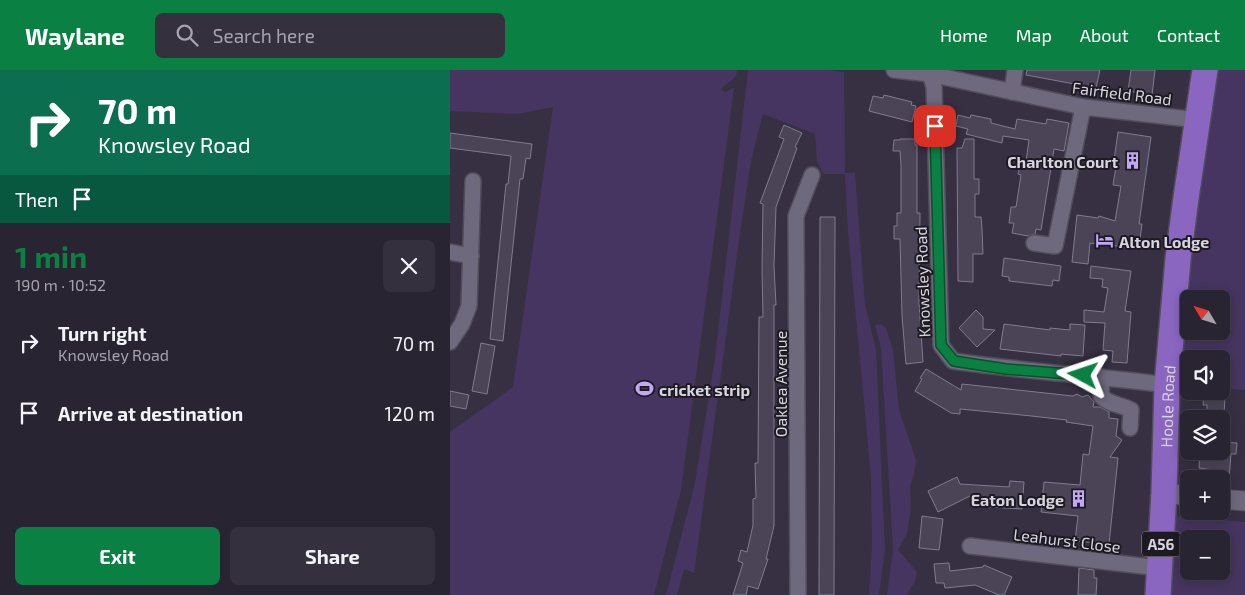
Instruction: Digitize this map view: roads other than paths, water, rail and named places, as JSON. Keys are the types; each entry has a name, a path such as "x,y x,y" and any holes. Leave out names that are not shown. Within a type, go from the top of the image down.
{"highway":[{"name":"Hoole Road","path":"1158,595 1164,493 1166,385 1178,259 1206,70"}],"street":[{"name":"Fairfield Road","path":"894,70 930,72 1083,107 1198,120"},
{"path":"1012,92 1015,70"},
{"name":"Knowsley Road","path":"930,72 934,87 941,345 954,361 1006,369 1102,377 1166,385"},
{"path":"1034,243 1055,246 1083,107"},
{"name":"Oaklea Avenue","path":"798,595 796,216 812,175"},
{"path":"450,342 462,324 469,306 473,181"},
{"path":"450,252 471,256"},
{"path":"1102,377 1101,396 1106,401 1131,410 1130,428"},
{"path":"1164,493 1180,495"},
{"path":"1230,500 1245,501"},
{"name":"Leahurst Close","path":"970,546 1160,568"}],"place":[{"name":"Charlton Court","path":"1132,161"},
{"name":"Alton Lodge","path":"1105,241"},
{"name":"cricket strip","path":"645,389"},
{"name":"Eaton Lodge","path":"1078,499"}]}
